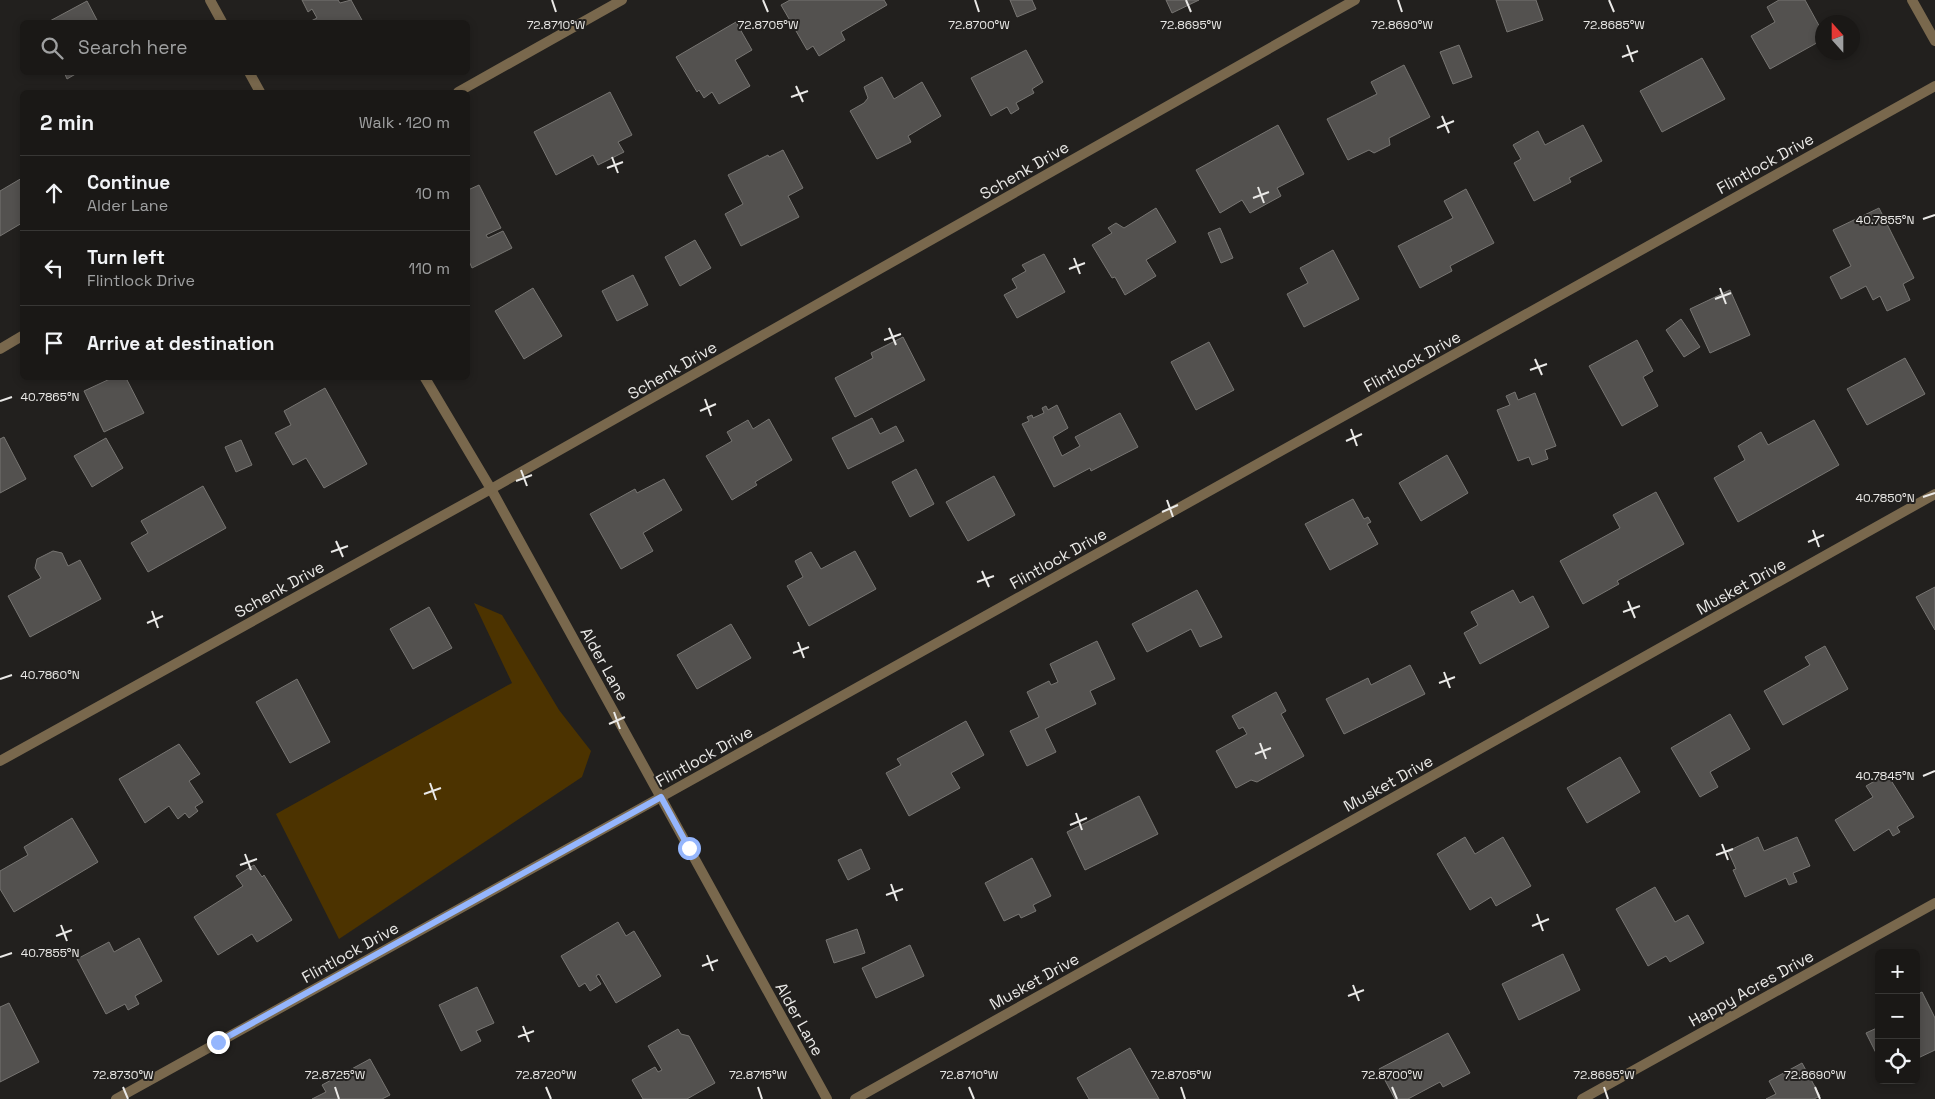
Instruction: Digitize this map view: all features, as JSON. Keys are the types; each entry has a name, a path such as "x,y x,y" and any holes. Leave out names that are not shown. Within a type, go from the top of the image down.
{"street":[{"path":"210,0 221,20"},
{"path":"462,90 622,0"},
{"name":"Schenk Drive","path":"0,761 491,489 1355,0"},
{"path":"1912,0 1935,41"},
{"path":"252,75 259,90"},
{"name":"Flintlock Drive","path":"116,1099 1935,86"},
{"path":"0,349 20,337"},
{"name":"Alder Lane","path":"426,380 491,489 827,1099"},
{"name":"Musket Drive","path":"855,1099 1935,494"},
{"name":"Happy Acres Drive","path":"1582,1099 1935,902"}],"shaded area":[{"path":"474,603 502,615 559,710 591,751 582,777 339,939 276,814 512,683"}],"building":[{"path":"302,0 338,0 340,3 351,0 362,20 313,20 317,18 312,9 308,12"},
{"path":"790,0 884,0 887,5 841,32 845,40 819,56 813,46 807,50 781,5"},
{"path":"1010,0 1032,0 1036,9 1017,17"},
{"path":"1166,0 1199,0 1172,13"},
{"path":"1496,0 1536,0 1543,20 1507,32"},
{"path":"1779,0 1805,0 1815,18 1815,44 1770,69 1751,36 1775,22 1767,7"},
{"path":"87,1 97,20 52,20"},
{"path":"736,22 752,50 735,60 750,86 719,104 712,92 704,98 699,90 697,92 676,57"},
{"path":"1459,45 1472,77 1453,84 1440,52"},
{"path":"1026,50 1043,82 1032,89 1034,93 1016,103 1019,109 1011,114 1007,107 991,116 971,78"},
{"path":"1702,58 1725,99 1662,132 1640,91"},
{"path":"1404,65 1430,117 1389,138 1390,145 1374,153 1369,150 1348,160 1327,119 1377,94 1371,82"},
{"path":"65,75 74,75 67,79"},
{"path":"882,77 894,99 922,82 941,116 908,136 911,142 877,159 850,111 864,103 868,98 864,87"},
{"path":"610,92 632,135 618,142 624,152 598,165 593,155 556,175 534,132"},
{"path":"1278,125 1304,174 1277,188 1281,196 1250,213 1242,200 1220,213 1196,170"},
{"path":"1583,125 1602,161 1569,178 1571,182 1534,201 1514,163 1521,159 1513,145 1538,131 1545,145"},
{"path":"783,150 803,188 788,196 799,217 741,246 725,214 743,204 728,175 768,155 769,157"},
{"path":"20,179 20,224 0,236 0,191"},
{"path":"479,185 501,228 486,235 488,238 503,231 512,248 472,268 470,264 470,189"},
{"path":"1466,189 1494,243 1450,266 1452,271 1420,288 1398,246 1453,218 1444,201"},
{"path":"1156,208 1176,242 1146,260 1156,276 1125,295 1115,277 1112,278 1092,245 1112,233 1108,228 1116,223 1124,228"},
{"path":"1879,208 1914,278 1903,284 1910,300 1887,311 1880,296 1873,300 1866,286 1841,299 1830,277 1851,266 1833,230"},
{"path":"1220,228 1233,258 1221,263 1208,233"},
{"path":"695,240 711,268 680,286 665,257"},
{"path":"1333,250 1359,299 1304,327 1287,294 1308,283 1300,268"},
{"path":"1044,254 1065,292 1017,318 1004,295 1017,288 1012,279 1026,271 1022,265"},
{"path":"633,275 648,305 617,321 602,291"},
{"path":"533,288 562,336 524,359 495,311"},
{"path":"1730,290 1750,335 1710,353 1690,309"},
{"path":"1681,319 1700,347 1684,357 1666,330"},
{"path":"903,337 925,380 855,417 835,378 873,358 871,353"},
{"path":"1637,340 1653,371 1643,377 1658,406 1622,426 1589,366"},
{"path":"1209,342 1234,390 1196,410 1171,362"},
{"path":"1905,358 1925,394 1867,425 1847,389"},
{"path":"108,380 127,380 144,413 104,432 84,391"},
{"path":"325,388 367,464 324,488 306,458 293,465 275,433 291,425 284,411"},
{"path":"1515,392 1518,400 1535,393 1556,446 1545,450 1548,459 1532,465 1529,457 1518,461 1497,410 1510,405 1506,396"},
{"path":"1057,405 1068,428 1053,437 1062,456 1080,446 1075,437 1120,413 1138,447 1091,471 1090,468 1054,487 1022,424 1029,421 1027,417 1032,415 1033,418 1044,413 1042,408 1046,406 1048,410"},
{"path":"872,418 880,434 896,426 904,441 848,469 832,438"},
{"path":"769,419 792,460 755,482 757,485 732,500 706,456 732,441 727,432 748,420 753,429"},
{"path":"1814,420 1839,465 1738,522 1714,478 1745,460 1738,446 1761,432 1768,445"},
{"path":"4,437 26,479 0,493 0,439"},
{"path":"106,438 123,468 92,487 74,456"},
{"path":"241,440 252,465 236,472 225,447"},
{"path":"1447,455 1468,493 1421,521 1399,483"},
{"path":"916,469 934,504 910,517 892,482"},
{"path":"994,476 1015,515 968,541 946,502"},
{"path":"664,479 682,510 643,533 653,551 621,569 590,514 635,489 637,493"},
{"path":"203,486 226,528 148,572 131,543 148,533 141,521"},
{"path":"1656,492 1684,544 1617,581 1619,584 1583,604 1560,561 1620,528 1613,515"},
{"path":"1353,499 1364,519 1368,517 1371,522 1367,524 1378,544 1330,570 1305,524"},
{"path":"53,551 62,553 68,566 80,560 101,599 30,637 8,596 41,578 35,568 37,559"},
{"path":"855,551 876,589 809,626 787,586 803,577 795,561 811,552 821,569"},
{"path":"1935,587 1935,630 1916,597"},
{"path":"1197,590 1222,637 1200,647 1191,629 1147,652 1132,624"},
{"path":"1513,590 1520,603 1533,596 1549,627 1480,664 1464,633 1478,625 1471,612"},
{"path":"429,607 452,648 413,669 390,629"},
{"path":"731,624 751,658 697,689 677,655"},
{"path":"1097,641 1115,679 1090,691 1096,704 1045,729 1056,752 1027,766 1010,731 1039,717 1027,692 1049,681 1051,685 1058,682 1050,664"},
{"path":"1825,646 1848,689 1783,725 1764,691 1810,665 1805,657"},
{"path":"1410,665 1425,694 1344,734 1326,699 1368,678 1371,685"},
{"path":"297,679 330,742 290,763 256,702"},
{"path":"1276,692 1286,711 1281,714 1304,756 1257,782 1251,780 1236,788 1216,751 1247,734 1243,727 1239,729 1232,716"},
{"path":"1730,714 1750,749 1710,772 1718,787 1700,797 1671,748"},
{"path":"966,721 984,755 951,773 960,788 909,816 886,773 901,765 897,759"},
{"path":"179,744 200,774 189,781 203,802 195,807 198,811 189,818 185,813 178,819 169,806 145,823 119,779"},
{"path":"1620,757 1640,792 1587,823 1567,788"},
{"path":"1887,774 1914,817 1897,827 1900,832 1893,836 1889,829 1854,851 1835,820 1873,797 1866,786"},
{"path":"1139,796 1158,834 1085,870 1067,832"},
{"path":"72,818 98,862 14,912 0,889 0,871 28,855 24,847"},
{"path":"1465,837 1475,854 1503,837 1531,886 1496,906 1491,897 1470,910 1437,854"},
{"path":"1758,837 1764,851 1797,837 1810,866 1793,873 1797,882 1789,885 1786,878 1745,897 1733,870 1736,869 1728,851"},
{"path":"861,849 870,869 848,880 838,860"},
{"path":"1032,858 1051,896 1033,905 1036,911 1021,918 1019,914 1004,921 985,883"},
{"path":"254,865 262,877 264,875 292,920 257,942 252,934 218,955 194,917 243,886 236,876"},
{"path":"1655,887 1675,922 1688,915 1704,943 1670,962 1666,956 1648,966 1616,909"},
{"path":"618,922 626,936 634,931 661,976 616,1003 599,974 596,976 601,984 590,991 585,983 579,987 561,956"},
{"path":"857,929 865,953 834,963 826,940"},
{"path":"139,938 162,981 135,996 139,1004 128,1010 125,1004 106,1014 77,959 109,942 114,952"},
{"path":"910,945 924,976 876,998 862,968"},
{"path":"1563,954 1580,990 1519,1020 1502,984"},
{"path":"477,987 494,1023 476,1031 481,1041 461,1051 439,1005"},
{"path":"1922,992 1935,1018 1935,1050 1920,1057 1920,994"},
{"path":"9,1003 39,1062 0,1082 0,1007"},
{"path":"678,1029 681,1034 689,1036 715,1083 687,1099 643,1099 632,1080 655,1067 658,1072 662,1070 648,1046"},
{"path":"1875,1029 1875,1051 1866,1033"},
{"path":"1448,1033 1470,1073 1443,1087 1440,1082 1408,1099 1395,1099 1379,1069"},
{"path":"1130,1048 1159,1099 1089,1099 1077,1078"},
{"path":"370,1059 390,1095 382,1099 312,1099 326,1092 322,1085"},
{"path":"1802,1063 1820,1096 1814,1099 1766,1099 1776,1094 1769,1081"}],"route":[{"path":"218,1042 661,797 689,848"}]}
